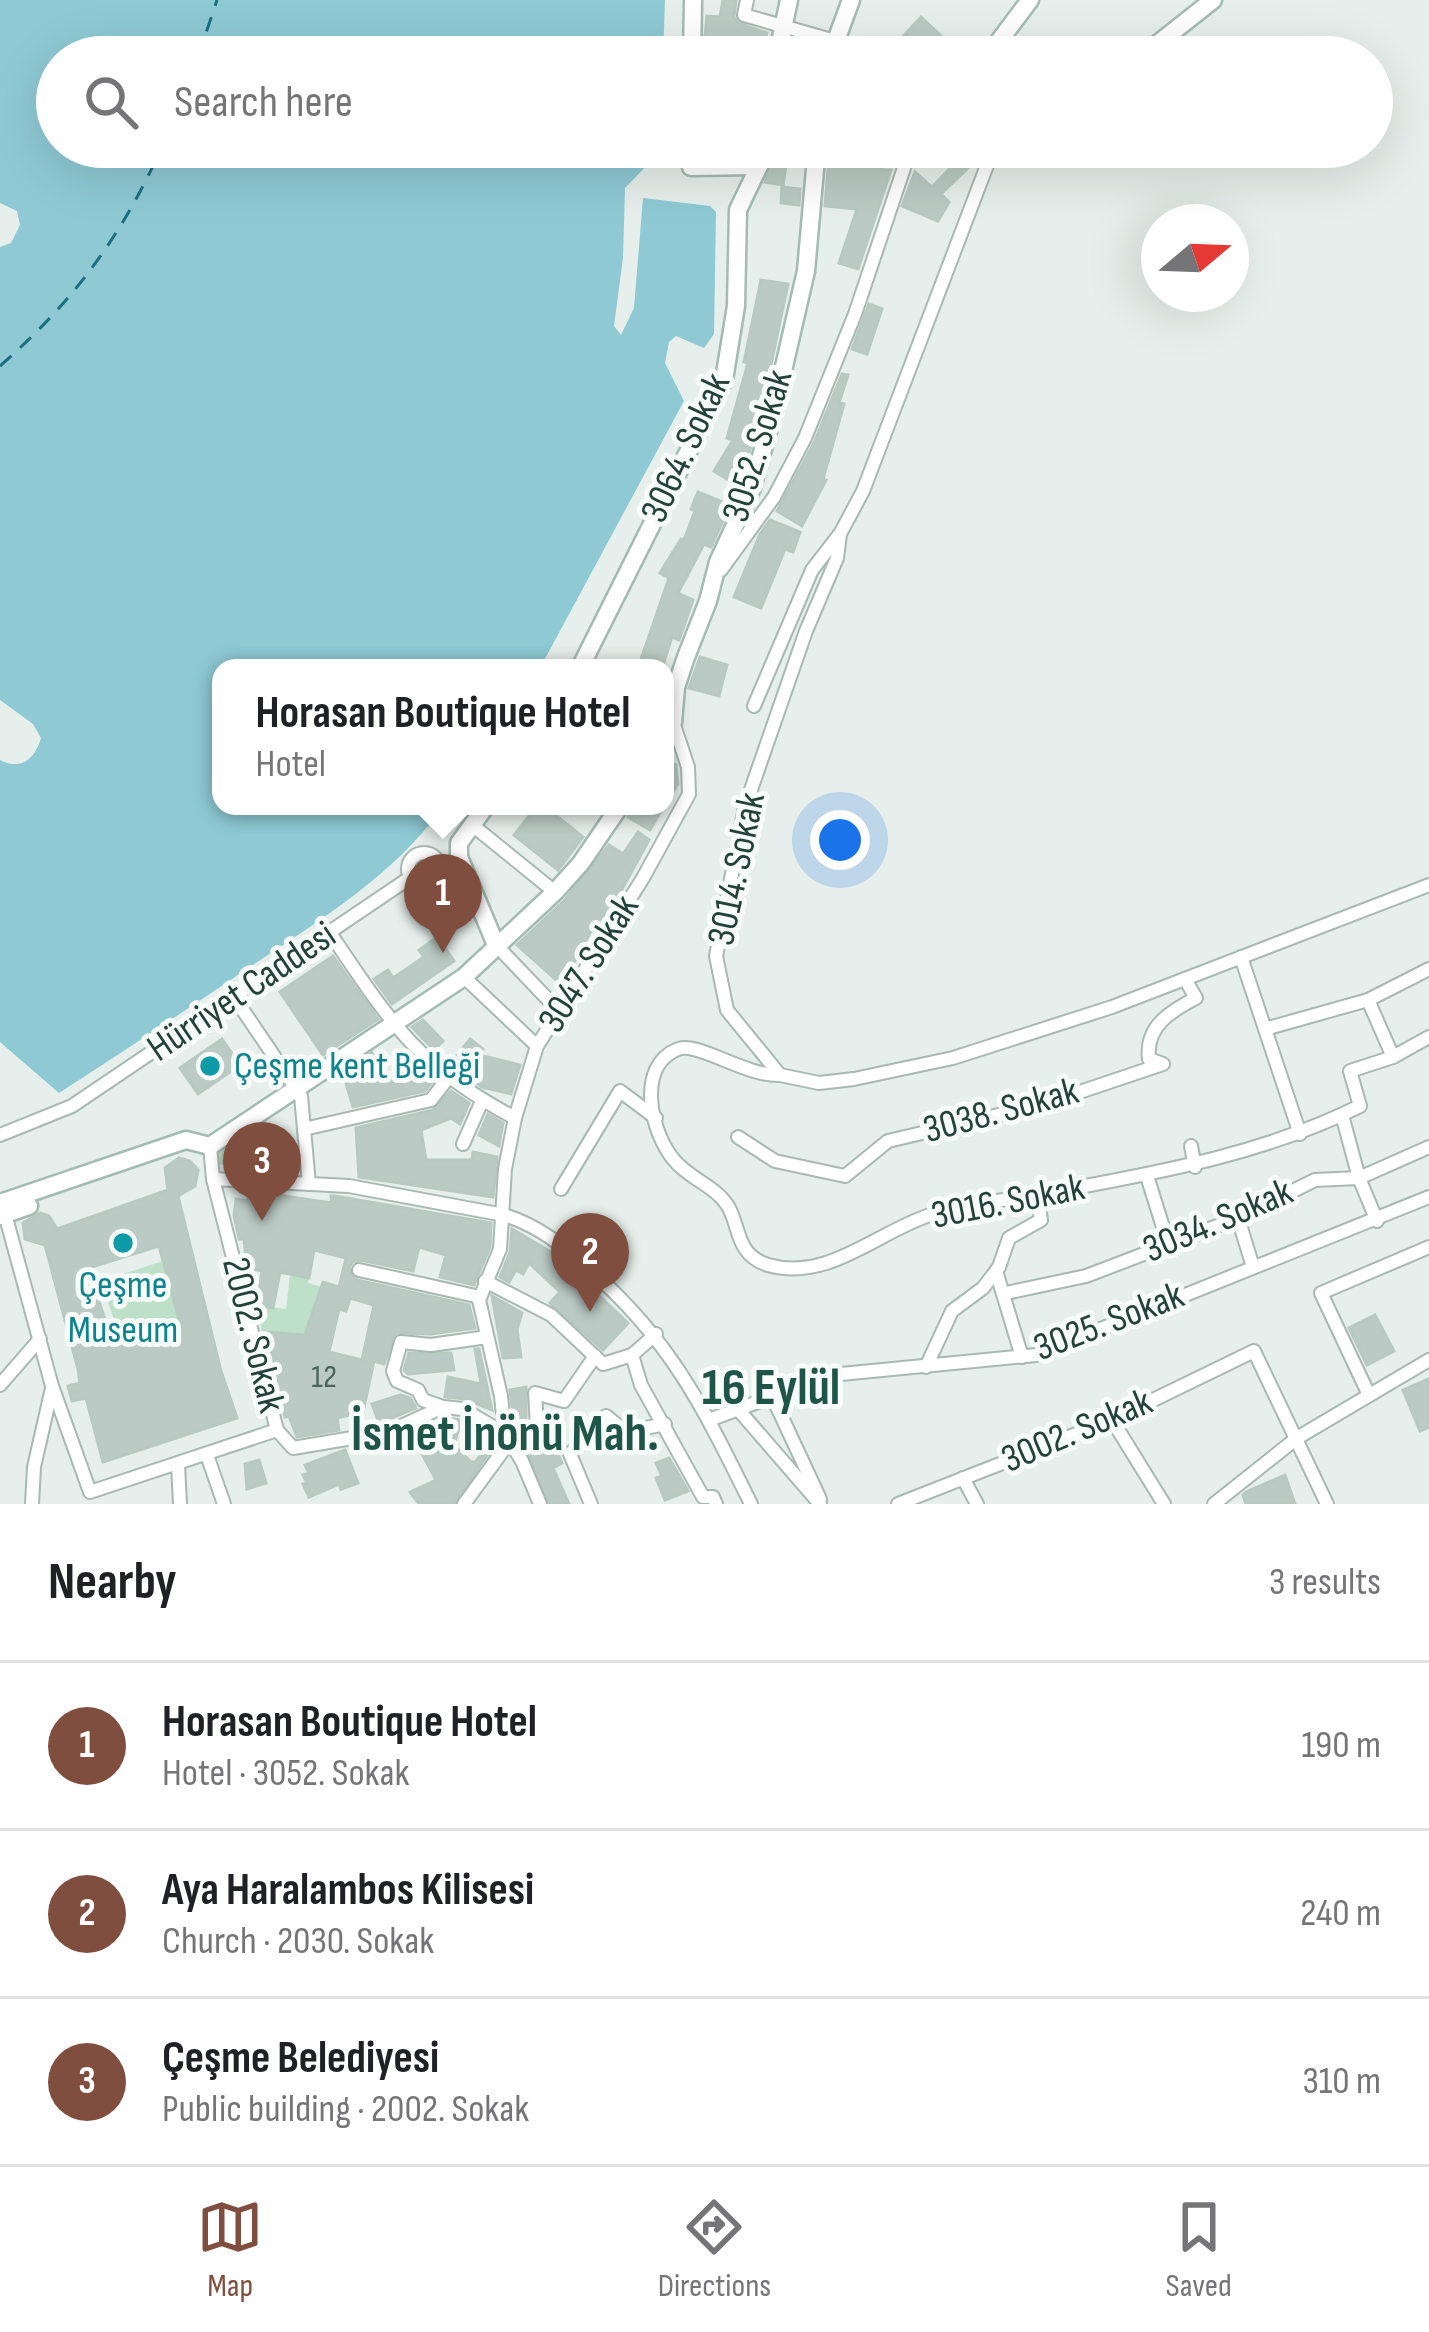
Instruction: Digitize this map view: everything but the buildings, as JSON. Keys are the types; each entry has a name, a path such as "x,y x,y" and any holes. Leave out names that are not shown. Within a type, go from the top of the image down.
{"street":[{"path":"692,36 693,0"},
{"path":"747,0 744,15 802,36"},
{"path":"781,36 789,0"},
{"path":"837,36 851,0"},
{"path":"1168,36 1213,0"},
{"path":"1000,36 1020,4"},
{"name":"3064. Sokak","path":"584,659 724,380 736,306 738,210 755,168"},
{"name":"3052. Sokak","path":"674,699 714,579 752,488 774,410 806,271 815,168"},
{"path":"714,579 774,497 805,438 855,314 904,168"},
{"name":"3014. Sokak","path":"780,1075 727,1010 716,956 745,807 837,557 840,534 863,491 986,168"},
{"path":"754,706 812,570 840,534"},
{"name":"3047. Sokak","path":"480,1297 500,1249 503,1186 515,1118 537,1046 643,878 688,794 688,767 674,739"},
{"path":"479,815 459,843 459,857 496,945 559,1012"},
{"path":"277,1430 90,1492 52,1386 2,1211 201,1145 297,1090 464,977 555,892 614,815"},
{"path":"471,824 555,892"},
{"name":"Hürriyet Caddesi","path":"0,1136 72,1106 411,877"},
{"path":"656,1118 649,1097 654,1074 666,1056 680,1047 693,1046 762,1076 797,1081 836,1081 953,1058 1185,979 1429,885"},
{"path":"330,933 391,1023 448,1078 515,1118"},
{"path":"1240,957 1300,1134"},
{"path":"1265,1029 1368,1000 1429,969"},
{"path":"464,977 537,1046"},
{"name":"3038. Sokak","path":"738,1137 775,1161 845,1176 888,1141 1041,1105 1162,1064 1149,1059 1148,1047 1161,1019 1196,998 1185,979"},
{"path":"235,997 297,1090 309,1184"},
{"path":"1368,1000 1393,1057"},
{"path":"1377,1220 1359,1178 1342,1115 1360,1106 1350,1071 1393,1057 1429,1037"},
{"path":"304,1129 430,1100 448,1078"},
{"path":"561,1189 620,1091 656,1118"},
{"path":"463,1144 482,1101"},
{"name":"3016. Sokak","path":"656,1118 673,1160 729,1208 735,1234 747,1250 766,1264 815,1267 934,1213 1195,1167 1300,1134 1342,1115"},
{"name":"2002. Sokak","path":"201,1145 277,1430 292,1448 388,1432 442,1407"},
{"path":"1191,1146 1195,1167"},
{"name":"3034. Sokak","path":"1006,1293 1086,1276 1238,1218 1316,1180 1359,1178 1429,1148"},
{"path":"1147,1176 1168,1243"},
{"path":"213,1179 349,1186 503,1215 557,1241 634,1308 656,1334 709,1420 751,1504"},
{"path":"926,1367 952,1311 983,1288 996,1271 1009,1238 1041,1220 1037,1195"},
{"name":"3025. Sokak","path":"709,1420 831,1375 1036,1355 1429,1197"},
{"path":"1238,1218 1253,1267"},
{"path":"1369,1395 1321,1293 1429,1246"},
{"path":"359,1270 480,1297 478,1310 508,1438 540,1504"},
{"path":"996,1271 1022,1357"},
{"path":"485,1281 550,1315 603,1364 632,1355 656,1334"},
{"path":"487,1337 431,1346 405,1340 393,1371 397,1381 418,1390 423,1400 464,1409 508,1438"},
{"path":"0,1385 40,1340"},
{"name":"3002. Sokak","path":"898,1504 1112,1420 1253,1351 1298,1438"},
{"path":"632,1355 641,1385 703,1497 713,1497 716,1504"},
{"path":"464,1504 508,1438 537,1426 535,1394 564,1401 595,1356"},
{"path":"1217,1503 1298,1438 1429,1360"},
{"path":"32,1504 34,1468 52,1386"},
{"path":"772,1396 820,1504"},
{"path":"736,1407 820,1504"},
{"path":"591,1504 570,1454 607,1416 626,1432 665,1424"},
{"path":"1112,1420 1163,1504"},
{"path":"1298,1438 1327,1504"},
{"path":"207,1455 224,1504"},
{"path":"178,1465 180,1504"},
{"path":"963,1478 976,1504"}],"green space":[{"path":"266,1119 269,1171 215,1164 214,1154"},
{"path":"163,1261 166,1273 105,1293 101,1281"},
{"path":"278,1262 322,1287 316,1318 310,1317 303,1345 332,1352 330,1361 271,1375 271,1365 287,1364 294,1335 262,1332 257,1305 286,1309 290,1275 276,1274"},
{"path":"168,1278 182,1330 144,1338 118,1333 107,1298"}],"water":[{"path":"0,0 665,0 664,36 36,36 36,168 644,168 625,188 614,326 621,335 634,308 643,198 710,206 716,212 714,334 704,348 676,336 669,342 665,363 684,401 545,659 212,659 212,815 437,815 356,894 59,1093 0,1042 0,760 26,761 41,738 33,724 0,700 0,247 11,243 20,225 17,211 0,203"}],"ferry route":[{"path":"205,36 217,0"},
{"path":"0,366 51,317 93,266 151,168"}],"place":[{"name":"Horasan Boutique Hotel","path":"443,953"},
{"name":"Çeşme kent Belleği","path":"210,1066"},
{"name":"Çeşme Belediyesi","path":"262,1221"},
{"name":"Çeşme Museum","path":"123,1243"},
{"name":"Aya Haralambos Kilisesi","path":"590,1312"}],"district":[{"name":"16 Eylül","path":"771,1388"},
{"name":"İsmet İnönü Mah.","path":"505,1434"}]}
